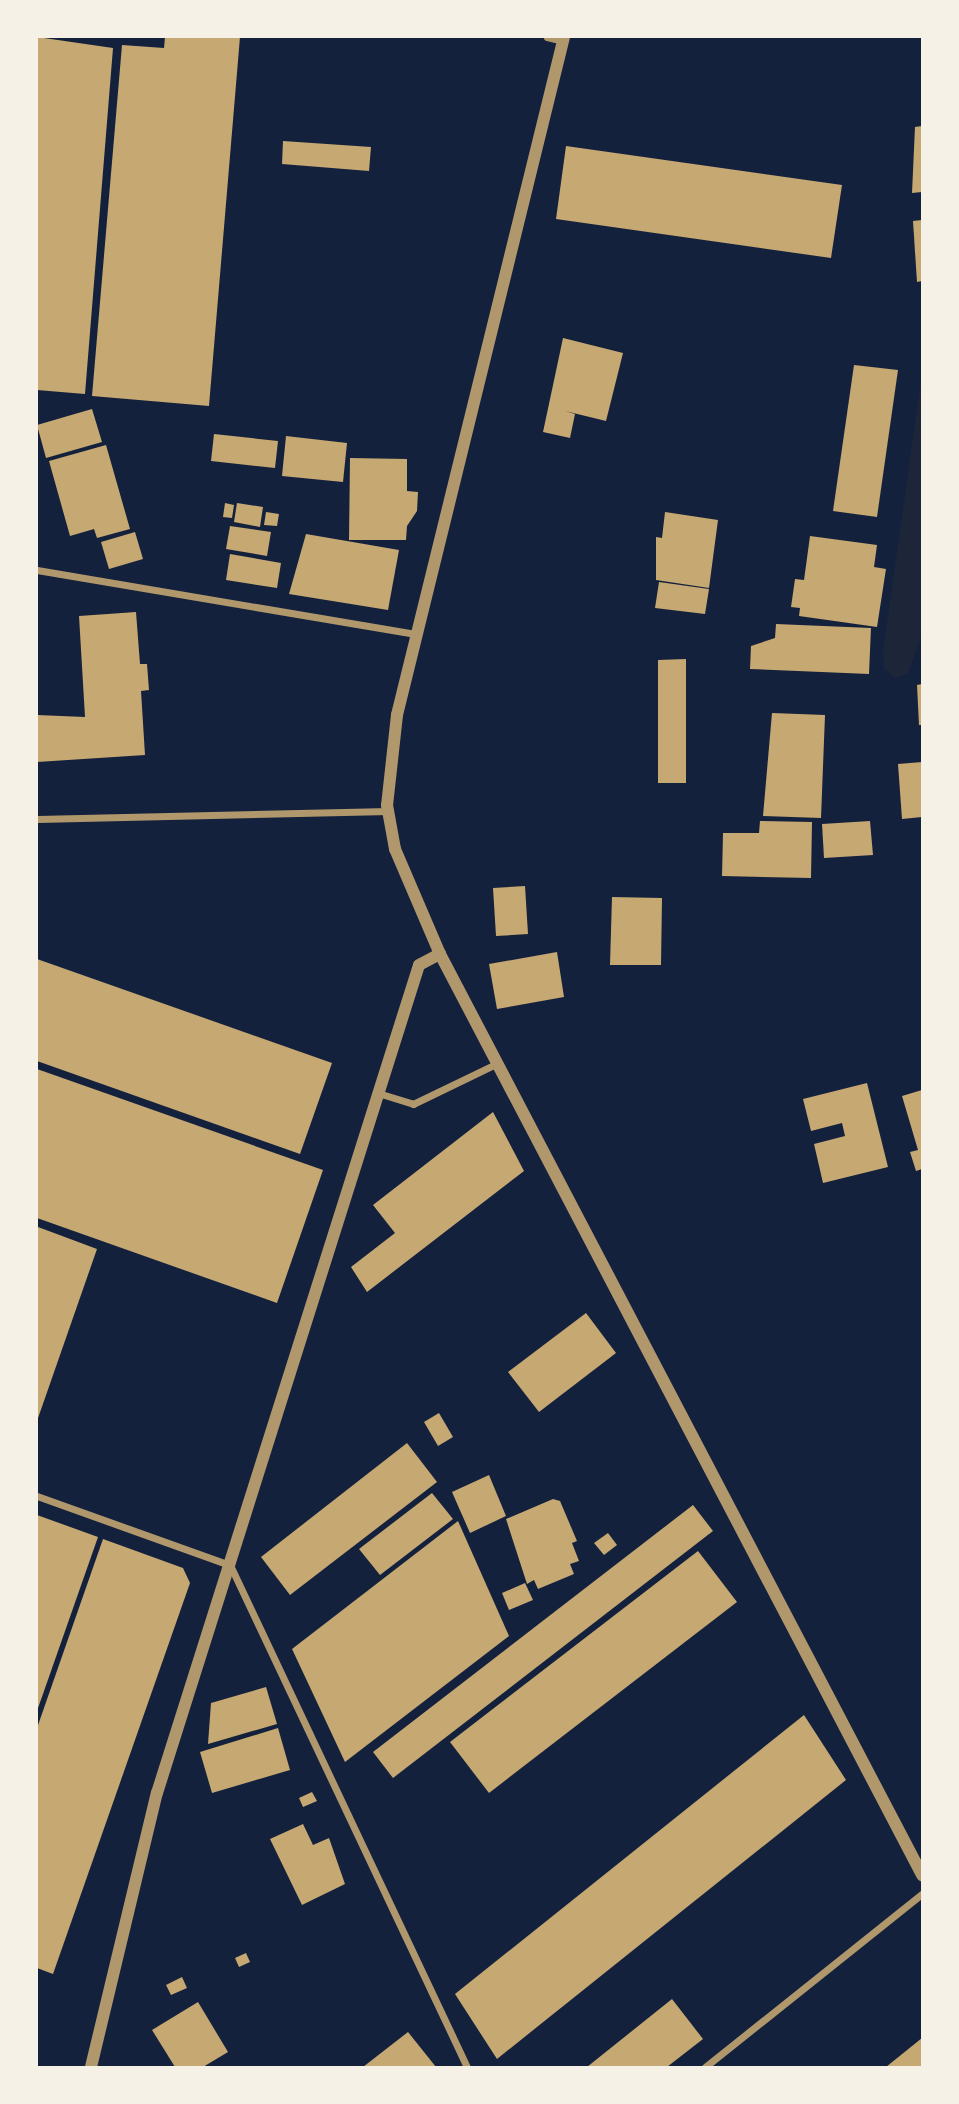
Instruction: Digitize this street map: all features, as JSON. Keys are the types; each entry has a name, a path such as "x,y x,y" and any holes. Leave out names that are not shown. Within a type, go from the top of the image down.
{"street":[{"path":"547,37 563,39 416,634 388,760 389,811 408,892 922,1875"},
{"path":"37,570 416,634"},
{"path":"37,819 389,811"},
{"path":"91,2067 157,1793 419,965 440,954"},
{"path":"378,1093 413,1104 498,1063"},
{"path":"37,1496 230,1565 467,2067"},
{"path":"705,2067 922,1894"}],"shaded area":[{"path":"922,373 922,633 908,674 895,678 884,668 883,652"}],"building":[{"path":"37,37 113,48 85,394 37,390"},
{"path":"165,37 240,37 209,406 92,396 122,45 164,48"},
{"path":"922,126 922,192 912,193 915,127"},
{"path":"283,141 371,147 369,171 282,164"},
{"path":"566,146 842,185 831,258 556,219"},
{"path":"922,220 922,281 917,282 913,221"},
{"path":"563,338 623,353 606,421 565,411 575,414 570,438 543,432"},
{"path":"854,365 898,370 877,517 833,511"},
{"path":"92,409 102,442 46,458 37,425"},
{"path":"214,434 278,441 275,468 211,461"},
{"path":"286,436 347,443 343,482 282,476"},
{"path":"106,445 130,529 97,538 94,529 70,536 49,461"},
{"path":"350,458 407,459 407,491 418,492 417,511 407,526 406,540 349,540"},
{"path":"225,503 234,505 232,518 223,517"},
{"path":"237,503 263,507 260,527 234,522"},
{"path":"266,512 279,514 277,526 264,525"},
{"path":"665,512 718,520 709,588 656,580 656,537 662,538"},
{"path":"230,526 271,532 267,556 226,549"},
{"path":"135,532 143,559 109,569 101,542"},
{"path":"306,534 399,550 388,610 289,594"},
{"path":"810,536 877,545 874,567 886,569 877,627 799,616 800,608 791,607 795,579 804,580"},
{"path":"230,554 281,563 277,588 226,580"},
{"path":"659,582 709,589 705,614 655,608"},
{"path":"136,612 140,664 147,664 149,690 141,691 145,755 37,762 37,715 85,717 79,616"},
{"path":"776,624 871,628 869,674 750,669 751,646 775,638"},
{"path":"686,659 686,783 658,783 658,660"},
{"path":"922,684 922,725 919,725 917,685"},
{"path":"772,713 825,715 821,818 763,816"},
{"path":"922,762 922,817 902,819 898,764"},
{"path":"760,821 812,822 811,878 722,876 723,833 759,833"},
{"path":"870,821 873,855 824,858 822,824"},
{"path":"525,886 528,934 496,936 493,888"},
{"path":"612,897 662,898 661,965 610,965"},
{"path":"557,952 564,997 497,1009 489,964"},
{"path":"37,959 332,1063 300,1154 37,1061"},
{"path":"37,1069 323,1170 277,1303 37,1218"},
{"path":"867,1083 888,1167 823,1183 814,1144 845,1136 842,1123 811,1131 803,1099"},
{"path":"922,1090 922,1169 916,1171 910,1152 918,1150 902,1096"},
{"path":"493,1112 524,1171 367,1292 351,1267 395,1233 373,1205"},
{"path":"38,1227 97,1249 37,1421 37,1231"},
{"path":"586,1313 616,1353 539,1412 508,1372"},
{"path":"439,1413 453,1437 438,1446 424,1422"},
{"path":"407,1443 437,1482 290,1595 261,1557"},
{"path":"489,1475 506,1516 470,1533 452,1492"},
{"path":"432,1493 453,1519 380,1575 359,1549"},
{"path":"553,1499 560,1501 577,1541 572,1543 579,1561 570,1564 574,1574 538,1589 534,1580 527,1584 506,1519"},
{"path":"693,1505 713,1531 393,1778 373,1752"},
{"path":"37,1515 98,1537 37,1711"},
{"path":"458,1521 509,1636 345,1762 292,1649"},
{"path":"608,1533 617,1545 604,1555 594,1543"},
{"path":"103,1539 183,1568 190,1583 53,1974 37,1968 37,1728"},
{"path":"698,1551 737,1602 489,1793 450,1742"},
{"path":"525,1583 533,1600 509,1610 502,1593"},
{"path":"266,1687 277,1724 208,1744 211,1703"},
{"path":"804,1715 846,1780 497,2059 455,1994"},
{"path":"278,1728 290,1770 212,1793 200,1752"},
{"path":"312,1792 317,1801 303,1807 299,1798"},
{"path":"303,1824 313,1845 329,1838 345,1884 302,1905 270,1839"},
{"path":"246,1953 250,1962 239,1967 235,1958"},
{"path":"182,1977 187,1988 171,1995 166,1985"},
{"path":"672,1999 703,2039 667,2067 587,2067"},
{"path":"198,2002 228,2052 203,2067 175,2067 152,2030"},
{"path":"408,2032 436,2067 363,2067"},
{"path":"922,2038 922,2067 886,2067"}]}
